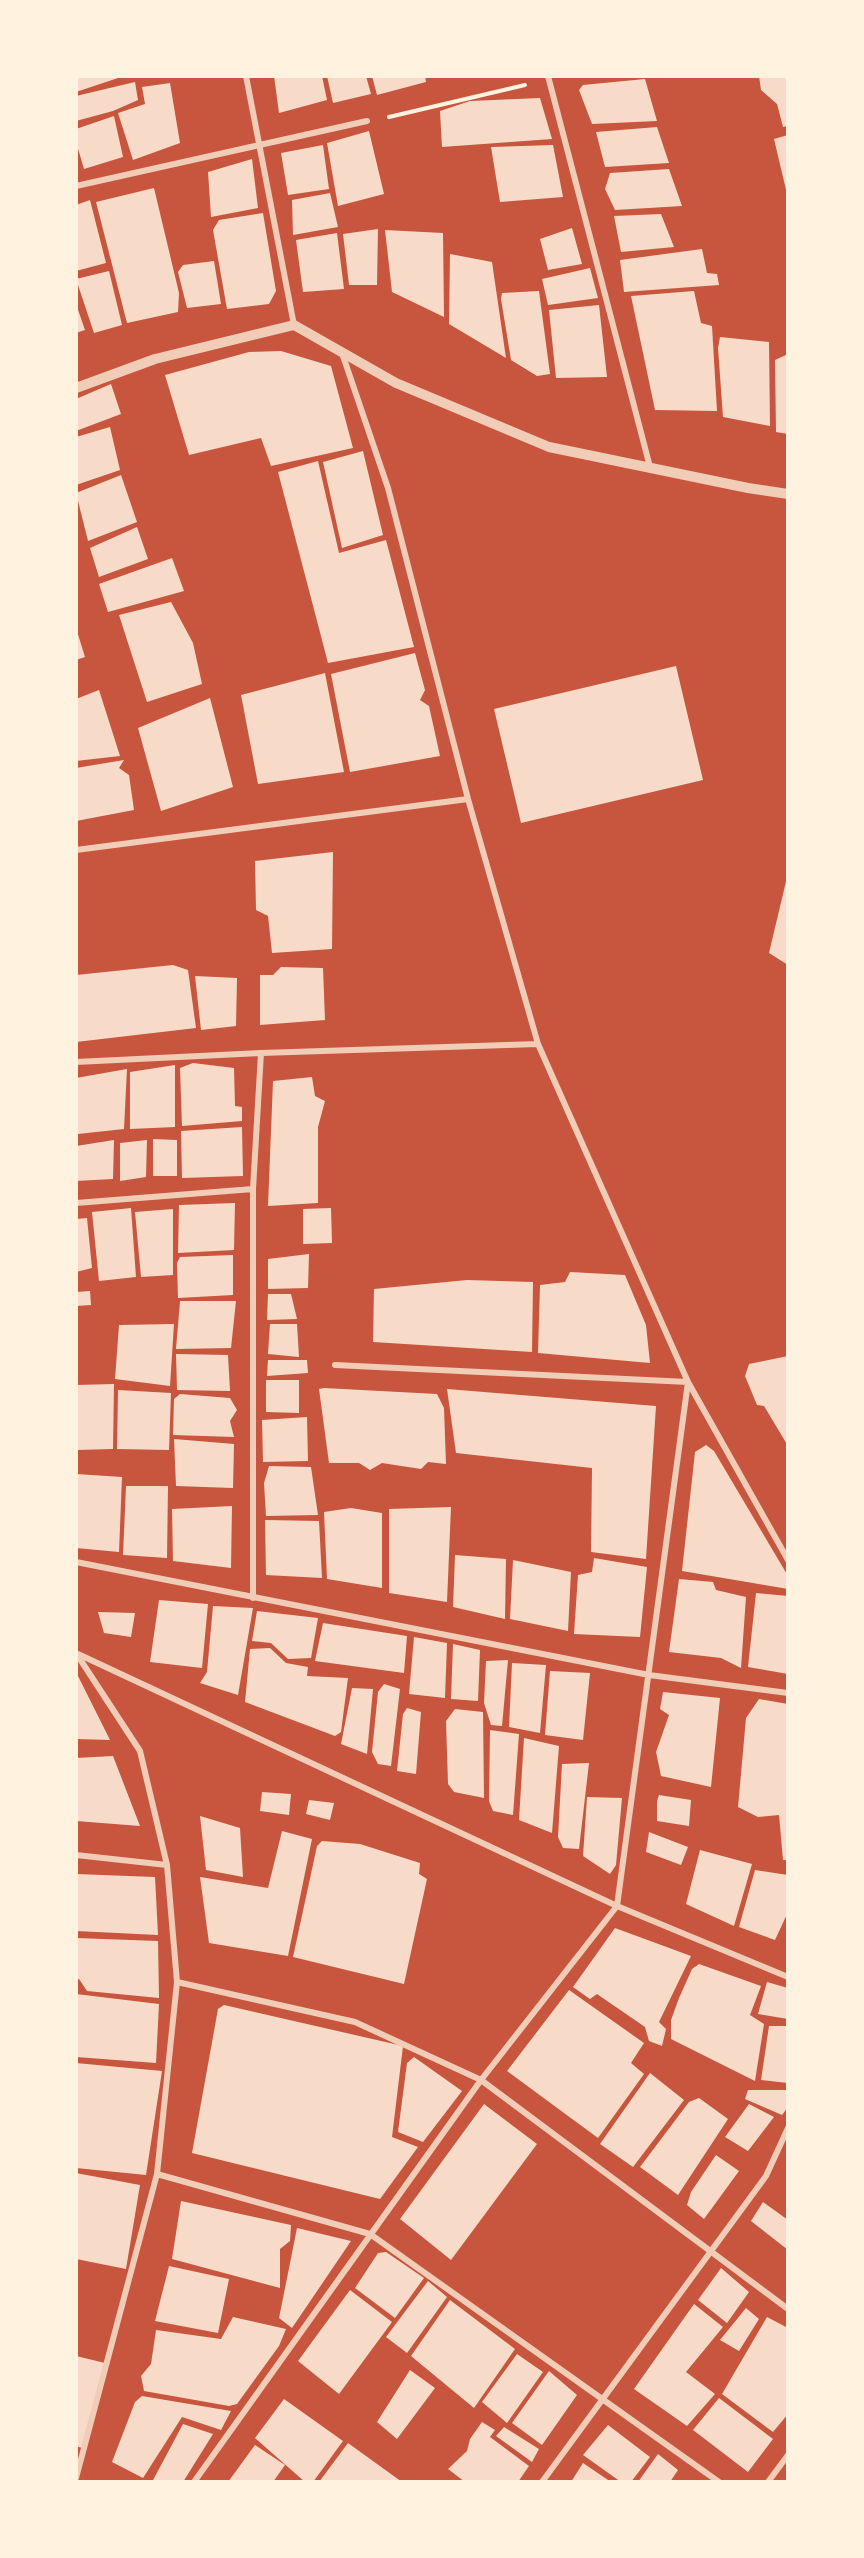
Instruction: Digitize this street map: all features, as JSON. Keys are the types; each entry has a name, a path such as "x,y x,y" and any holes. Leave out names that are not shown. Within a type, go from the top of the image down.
{"street":[{"path":"246,76 294,325"},
{"path":"548,78 650,467"},
{"path":"76,186 368,121"},
{"path":"76,388 155,358 294,325 396,383 549,447 748,488 788,494"},
{"path":"341,352 388,488 468,799 538,1044 688,1382 788,1560"},
{"path":"76,850 468,799"},
{"path":"76,1062 538,1044"},
{"path":"253,1598 253,1189 261,1053"},
{"path":"76,1203 253,1189"},
{"path":"335,1365 688,1382"},
{"path":"194,2481 482,2080 617,1906 688,1382"},
{"path":"76,1562 649,1674 788,1694"},
{"path":"76,2478 157,2174 177,1983 167,1864 140,1752 77,1653"},
{"path":"77,1653 617,1906 788,1977"},
{"path":"76,1855 167,1864"},
{"path":"177,1983 355,2022 482,2080 788,2309"},
{"path":"542,2481 766,2176 788,2127"},
{"path":"157,2174 370,2234 719,2481"},
{"path":"768,2481 788,2455"}],"path":[{"path":"368,121 548,78"}],"building":[{"path":"76,76 121,76 121,77 76,92"},
{"path":"274,76 322,76 327,100 279,113"},
{"path":"327,76 366,76 371,94 333,103"},
{"path":"372,76 425,76 426,82 377,95"},
{"path":"759,76 788,76 788,126 783,127 777,104 761,90"},
{"path":"645,79 657,121 592,124 579,90 583,85"},
{"path":"135,82 138,100 113,111 76,121 76,96"},
{"path":"170,83 180,143 133,160 118,113 145,104 142,87"},
{"path":"540,98 552,139 442,147 440,111 470,101"},
{"path":"114,116 123,157 84,169 76,142 76,129"},
{"path":"657,127 669,163 605,167 596,132"},
{"path":"369,131 384,194 338,206 327,143"},
{"path":"788,135 788,194 787,194 774,139"},
{"path":"323,145 329,189 288,195 281,153"},
{"path":"553,145 563,197 500,202 491,147"},
{"path":"252,159 258,208 211,217 208,172"},
{"path":"669,169 682,206 615,210 605,189 610,173"},
{"path":"154,188 179,293 178,312 127,323 96,202"},
{"path":"330,193 338,227 293,235 292,200"},
{"path":"90,200 106,263 76,271 76,205"},
{"path":"263,213 276,291 269,304 227,309 213,230 219,220"},
{"path":"661,214 674,247 621,252 614,216"},
{"path":"572,228 582,264 548,270 540,239"},
{"path":"378,229 377,285 349,285 343,234"},
{"path":"385,230 443,233 444,317 392,292"},
{"path":"337,233 344,289 303,292 296,240"},
{"path":"702,249 707,273 717,274 719,285 624,292 620,260"},
{"path":"450,254 492,262 506,358 449,324"},
{"path":"214,261 221,304 187,308 178,272 183,265"},
{"path":"590,268 598,298 548,305 542,279"},
{"path":"109,271 122,325 94,333 76,279"},
{"path":"539,291 550,374 537,376 511,360 501,299 502,293"},
{"path":"694,291 701,323 712,326 717,411 655,410 631,296"},
{"path":"76,304 85,330 76,333"},
{"path":"599,305 607,377 556,378 549,310"},
{"path":"720,337 769,342 770,426 723,417 718,348"},
{"path":"281,351 331,366 353,448 271,466 261,438 189,455 165,375 249,352"},
{"path":"788,354 788,434 776,432 775,360"},
{"path":"111,384 121,414 76,431 76,399"},
{"path":"110,427 120,470 76,485 76,437"},
{"path":"363,451 383,535 342,548 323,462"},
{"path":"318,461 339,553 386,540 414,647 328,663 278,472"},
{"path":"121,475 137,522 88,541 76,493"},
{"path":"137,527 148,559 99,577 90,548"},
{"path":"172,558 184,591 108,612 99,584"},
{"path":"171,602 193,643 202,684 147,702 119,615"},
{"path":"76,628 85,657 76,660"},
{"path":"415,653 425,690 420,700 429,706 440,756 350,772 331,674"},
{"path":"676,666 703,780 521,823 494,709"},
{"path":"325,673 344,772 258,784 241,695"},
{"path":"99,690 120,756 76,761 76,699"},
{"path":"210,698 233,787 161,811 138,728"},
{"path":"124,760 119,768 129,775 134,810 76,821 76,768"},
{"path":"333,852 332,949 272,953 268,916 256,910 255,861"},
{"path":"788,873 788,965 769,953"},
{"path":"173,965 188,970 196,1028 76,1042 76,975"},
{"path":"281,967 323,968 325,1020 260,1025 260,975 273,975"},
{"path":"195,976 237,978 236,1026 201,1030"},
{"path":"193,1063 234,1068 235,1106 242,1107 242,1121 182,1126 180,1068"},
{"path":"175,1065 175,1127 130,1129 130,1072"},
{"path":"127,1069 124,1129 78,1134 76,1078"},
{"path":"312,1077 315,1096 325,1101 318,1127 318,1203 268,1206 273,1081"},
{"path":"242,1127 243,1176 182,1178 181,1131"},
{"path":"153,1139 177,1140 177,1176 153,1176"},
{"path":"114,1140 113,1179 76,1181 76,1146"},
{"path":"147,1140 146,1177 120,1181 120,1143"},
{"path":"235,1203 234,1250 178,1253 179,1205"},
{"path":"131,1208 136,1277 99,1281 92,1212"},
{"path":"331,1208 332,1243 303,1244 303,1209"},
{"path":"173,1209 173,1275 141,1277 135,1212"},
{"path":"87,1218 92,1268 76,1272 76,1219"},
{"path":"309,1254 308,1288 268,1289 268,1259"},
{"path":"233,1255 233,1295 178,1298 177,1263 180,1257"},
{"path":"570,1272 625,1275 646,1325 650,1363 538,1353 540,1285 565,1282"},
{"path":"467,1280 533,1282 532,1352 373,1342 374,1289"},
{"path":"90,1291 91,1305 76,1306 76,1292"},
{"path":"268,1294 291,1294 297,1319 267,1320"},
{"path":"180,1301 236,1301 231,1348 176,1349"},
{"path":"174,1324 170,1386 115,1379 119,1325"},
{"path":"270,1324 297,1324 299,1357 268,1354"},
{"path":"176,1354 228,1355 230,1391 177,1390"},
{"path":"788,1356 788,1446 764,1406 757,1405 745,1376 749,1364"},
{"path":"268,1360 307,1360 308,1373 267,1376"},
{"path":"266,1380 299,1380 299,1413 266,1412"},
{"path":"114,1384 113,1449 76,1450 76,1385"},
{"path":"319,1389 437,1394 444,1408 446,1464 428,1462 421,1469 382,1463 370,1470 359,1463 329,1463"},
{"path":"447,1389 656,1406 646,1559 591,1552 592,1468 456,1453"},
{"path":"118,1390 171,1393 169,1450 117,1449"},
{"path":"180,1394 230,1398 237,1410 230,1421 234,1437 173,1435 174,1399"},
{"path":"307,1417 308,1461 263,1462 262,1420"},
{"path":"174,1439 234,1444 233,1488 176,1486"},
{"path":"706,1445 714,1451 788,1576 788,1589 682,1571 695,1452"},
{"path":"269,1466 311,1467 318,1515 266,1516 264,1483"},
{"path":"76,1474 122,1477 119,1552 76,1548"},
{"path":"126,1486 168,1486 167,1558 123,1555"},
{"path":"232,1506 231,1568 173,1561 172,1509"},
{"path":"451,1507 447,1602 389,1593 389,1509"},
{"path":"351,1508 382,1513 382,1588 327,1579 324,1512"},
{"path":"265,1520 319,1521 322,1578 266,1575"},
{"path":"455,1555 506,1559 505,1619 453,1607"},
{"path":"594,1558 647,1567 640,1637 574,1634 578,1575 592,1572"},
{"path":"513,1560 571,1572 568,1631 510,1619"},
{"path":"679,1579 713,1582 716,1590 746,1597 741,1668 721,1658 669,1652"},
{"path":"756,1593 788,1596 788,1674 748,1667"},
{"path":"159,1600 208,1604 202,1668 150,1662"},
{"path":"213,1606 253,1608 238,1695 200,1683 207,1672"},
{"path":"257,1611 318,1618 311,1658 288,1659 271,1643 252,1641"},
{"path":"98,1612 135,1613 131,1637 104,1633"},
{"path":"323,1623 407,1636 404,1673 315,1661"},
{"path":"414,1637 447,1643 445,1698 409,1694"},
{"path":"453,1644 480,1650 478,1701 451,1699"},
{"path":"270,1648 286,1663 308,1667 307,1676 348,1678 341,1732 335,1736 245,1702 250,1649"},
{"path":"508,1660 502,1726 491,1725 484,1703 486,1661"},
{"path":"512,1663 546,1665 540,1733 509,1727"},
{"path":"550,1671 590,1673 583,1740 545,1735"},
{"path":"76,1672 110,1740 76,1739"},
{"path":"384,1684 400,1689 391,1766 378,1764 372,1752 378,1692"},
{"path":"352,1688 373,1689 367,1754 341,1744"},
{"path":"663,1692 720,1698 711,1787 661,1776 656,1752 669,1715 660,1709"},
{"path":"759,1699 788,1704 788,1860 783,1860 779,1815 758,1817 738,1807 746,1718"},
{"path":"407,1708 421,1712 416,1774 397,1771 403,1714"},
{"path":"455,1709 483,1712 484,1798 454,1792 448,1784 446,1721"},
{"path":"490,1730 519,1734 513,1815 493,1811 489,1801"},
{"path":"524,1738 559,1746 552,1833 519,1820"},
{"path":"113,1756 140,1826 76,1821 76,1758"},
{"path":"589,1763 579,1849 563,1848 558,1837 562,1764"},
{"path":"262,1792 291,1794 289,1815 260,1811"},
{"path":"659,1795 691,1800 689,1826 657,1821"},
{"path":"587,1797 622,1798 616,1865 610,1874 583,1856"},
{"path":"309,1800 334,1803 330,1820 306,1814"},
{"path":"200,1816 240,1828 243,1877 206,1870"},
{"path":"282,1831 312,1839 288,1956 209,1943 200,1877 268,1888"},
{"path":"649,1832 688,1847 681,1865 646,1852"},
{"path":"322,1841 360,1844 420,1863 419,1874 427,1879 404,1984 293,1957 317,1846"},
{"path":"700,1850 752,1864 734,1926 686,1904"},
{"path":"755,1870 788,1875 788,1912 775,1940 739,1927"},
{"path":"76,1874 155,1877 158,1935 76,1931"},
{"path":"615,1928 691,1956 659,2022 666,2029 662,2046 649,2041 645,2027 597,1994 590,1999 573,1987"},
{"path":"76,1938 158,1941 159,1998 87,1991 79,1979 76,1980"},
{"path":"699,1964 761,1986 750,2015 764,2024 755,2081 671,2039 671,2020 679,1998 692,1969"},
{"path":"767,1982 788,1988 788,2019 758,2014"},
{"path":"569,1990 644,2043 631,2063 644,2074 598,2138 507,2071"},
{"path":"76,1994 159,2004 156,2063 76,2057"},
{"path":"224,2005 403,2046 392,2137 418,2147 380,2199 192,2153 218,2009"},
{"path":"769,2026 788,2026 788,2083 761,2080"},
{"path":"414,2057 462,2091 423,2142 398,2132 407,2063"},
{"path":"76,2063 162,2071 146,2175 76,2168"},
{"path":"650,2073 684,2100 633,2167 600,2144"},
{"path":"748,2090 788,2090 788,2107 782,2115 745,2099"},
{"path":"699,2098 728,2119 678,2195 640,2167 689,2102"},
{"path":"484,2104 537,2144 451,2260 400,2219"},
{"path":"749,2104 774,2117 748,2151 725,2137"},
{"path":"716,2155 739,2171 704,2219 687,2205 691,2192"},
{"path":"76,2173 140,2185 126,2269 76,2259"},
{"path":"181,2201 291,2225 290,2241 280,2249 280,2288 172,2259"},
{"path":"763,2202 788,2220 788,2250 751,2221"},
{"path":"297,2228 351,2241 292,2328 279,2318"},
{"path":"386,2252 424,2278 395,2318 355,2288 378,2253"},
{"path":"169,2266 229,2279 218,2333 155,2321"},
{"path":"721,2268 749,2292 727,2323 698,2300"},
{"path":"428,2281 447,2297 407,2353 386,2337"},
{"path":"350,2290 392,2322 339,2394 298,2361"},
{"path":"450,2300 515,2349 474,2408 411,2356"},
{"path":"694,2304 723,2327 686,2372 715,2394 687,2426 634,2389"},
{"path":"746,2308 759,2319 739,2351 720,2340"},
{"path":"233,2317 286,2329 279,2346 237,2404 229,2406 144,2391 141,2376 151,2364 156,2330 221,2339"},
{"path":"767,2317 788,2328 788,2414 773,2432 722,2394"},
{"path":"517,2354 543,2372 507,2423 482,2402"},
{"path":"76,2356 105,2363 82,2448 76,2446"},
{"path":"410,2370 435,2388 397,2439 377,2422"},
{"path":"549,2371 577,2395 542,2445 512,2423"},
{"path":"142,2396 231,2411 221,2430 182,2417 143,2478 112,2462 135,2402"},
{"path":"719,2398 773,2439 748,2472 693,2430"},
{"path":"284,2399 343,2441 313,2482 305,2482 255,2438"},
{"path":"482,2422 495,2430 490,2437 529,2466 518,2482 465,2482 448,2469 467,2451 470,2439"},
{"path":"183,2424 213,2434 183,2482 152,2482"},
{"path":"608,2425 650,2457 631,2482 621,2482 583,2455"},
{"path":"504,2427 539,2449 532,2462 496,2436"},
{"path":"348,2443 402,2482 319,2482"},
{"path":"255,2445 285,2465 273,2482 228,2482"},
{"path":"658,2454 678,2470 670,2482 638,2482"},
{"path":"583,2463 611,2482 571,2482"}]}
